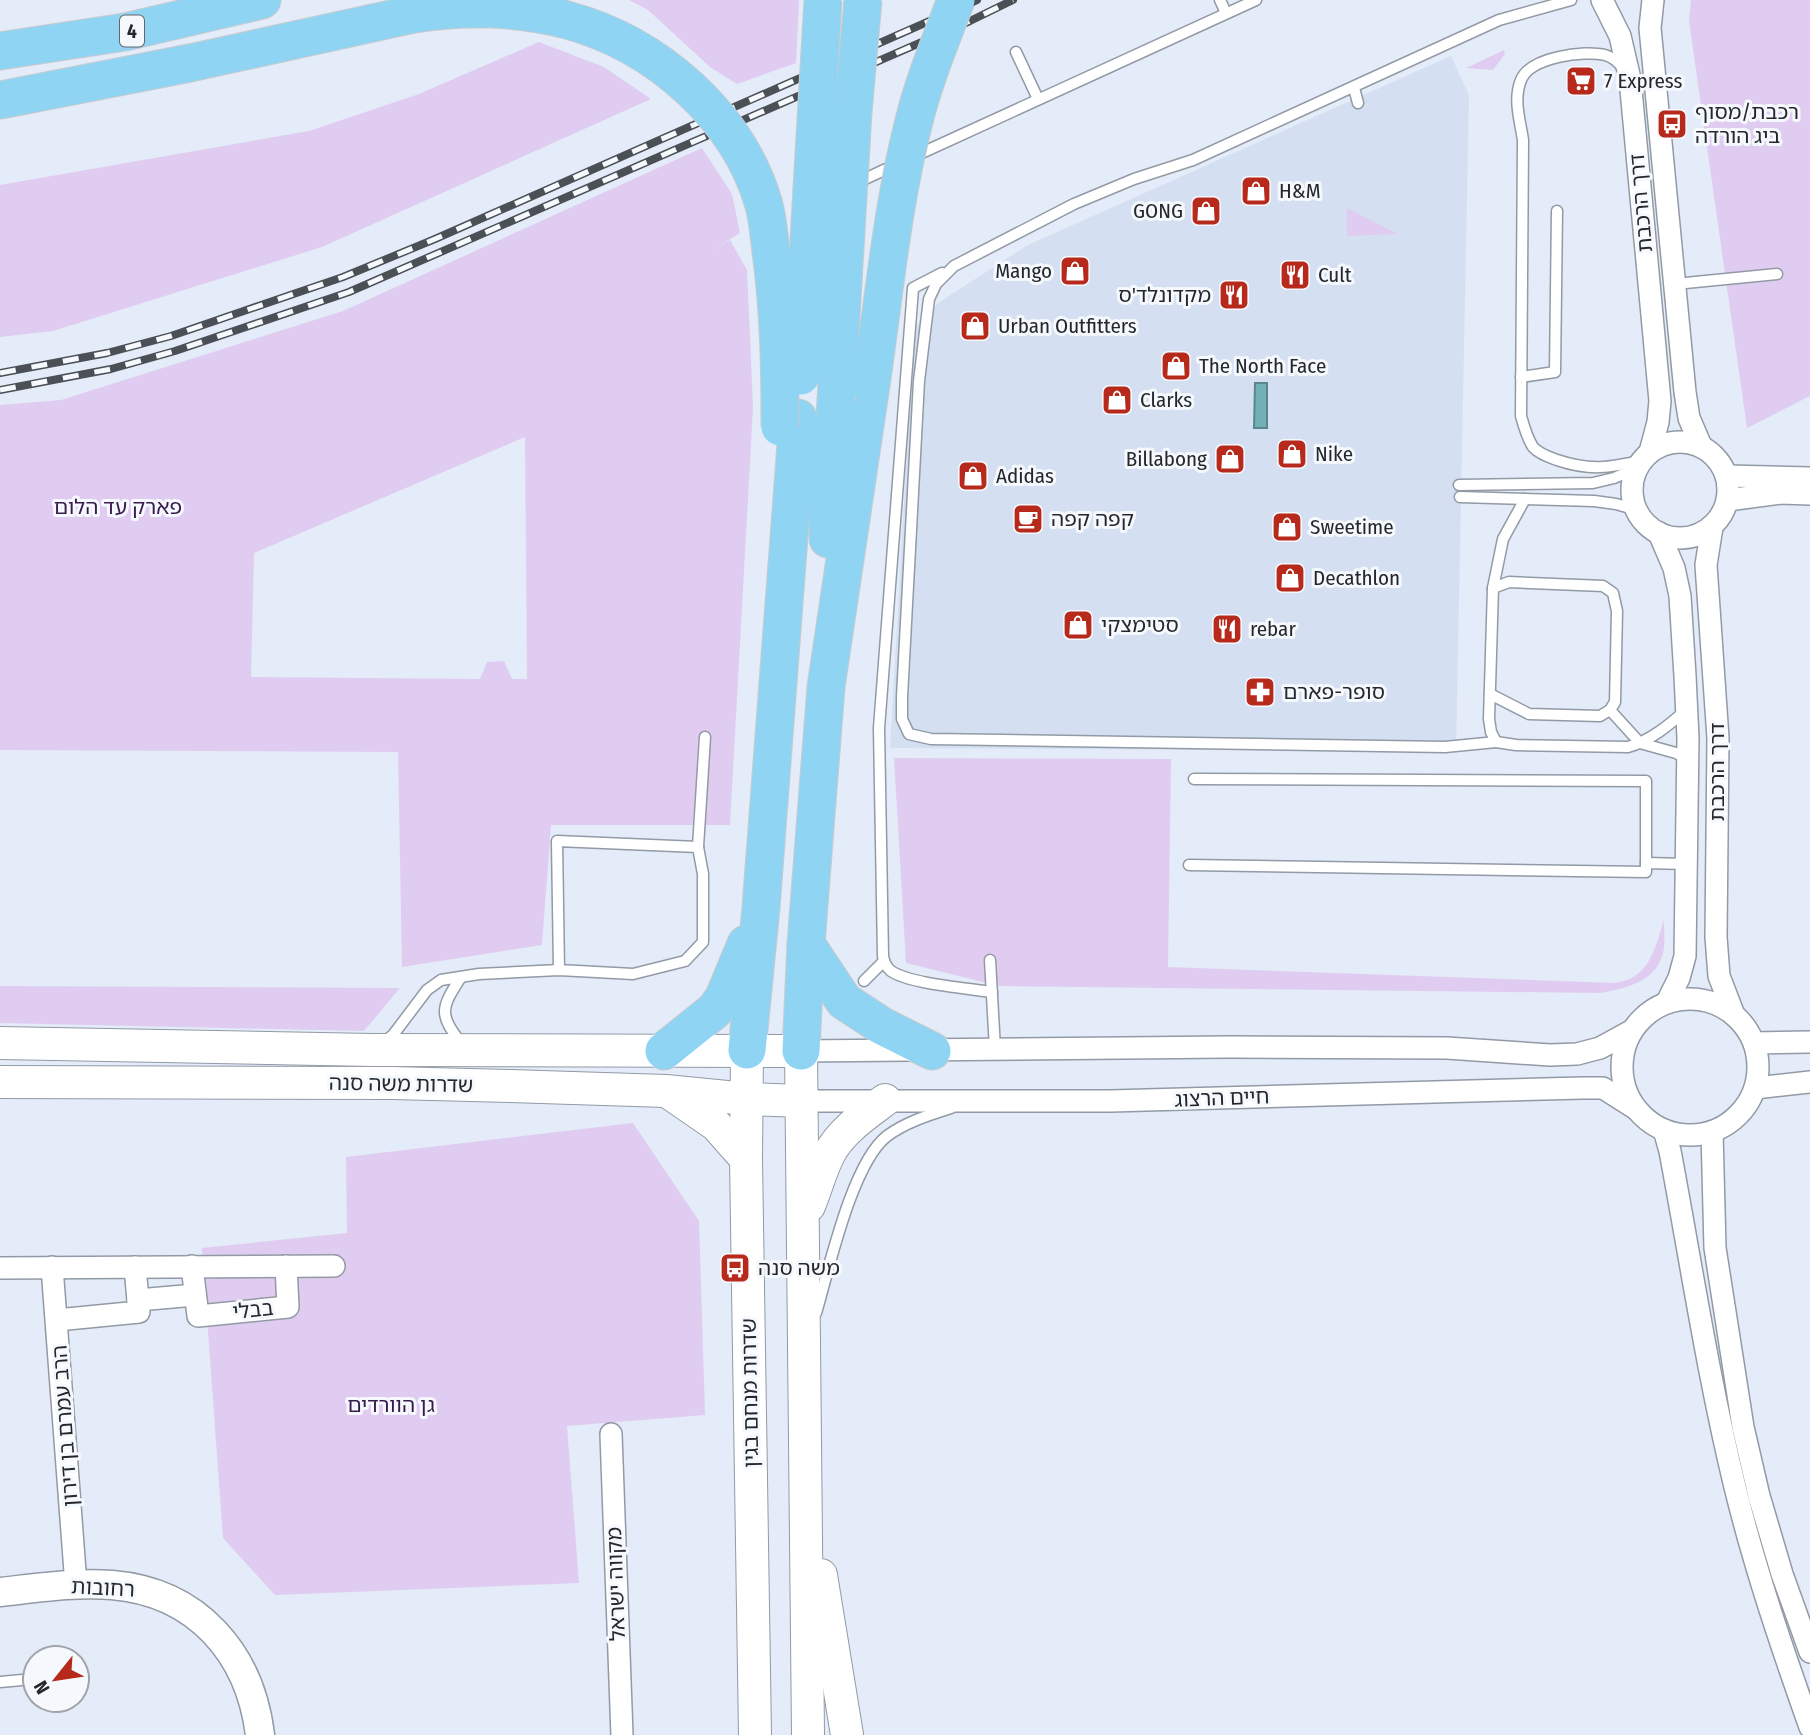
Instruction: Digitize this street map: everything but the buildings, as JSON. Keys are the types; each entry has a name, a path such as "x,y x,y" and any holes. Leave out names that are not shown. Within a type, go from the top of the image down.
{"highway":[{"name":"4","path":"0,51 125,32 262,0"},
{"path":"747,1050 780,656 789,422 823,0"},
{"path":"801,1051 806,944 826,687 828,497 853,112 863,0"},
{"path":"826,687 901,186 914,121 956,0"},
{"path":"0,100 439,10 508,10 567,20 624,43 675,75 717,118 749,167 765,207 780,361 789,422"},
{"path":"664,1051 715,1010 724,997 761,908"},
{"path":"806,944 844,1001 882,1026 932,1051"}],"main road":[{"name":"שדרות משה סנה","path":"0,1043 373,1050 801,1051"},
{"name":"שדרות מנחם בגין","path":"747,1050 746,1159 755,1735"},
{"path":"801,1051 808,1735"},
{"name":"שדרות משה סנה","path":"0,1082 391,1083 666,1091 801,1101"},
{"path":"666,1091 716,1125 746,1159"},
{"path":"802,1223 829,1154 836,1143 885,1100"},
{"path":"806,1495 832,1630 847,1735"}],"street":[{"name":"דרך הרכבת","path":"1602,0 1620,36 1630,79 1660,401 1658,422 1643,460"},
{"name":"דרך הרכבת","path":"1653,0 1650,28 1687,409 1701,446"},
{"path":"1688,442 1701,446 1721,464 1727,476 1728,500 1725,510 1712,527 1700,535 1672,538 1659,534 1642,520 1632,489 1643,460 1661,445 1688,442"},
{"path":"1727,476 1810,478"},
{"path":"1728,500 1781,494 1810,494"},
{"name":"דרך הרכבת","path":"1712,527 1706,565 1718,738 1716,937 1719,976 1734,1015"},
{"name":"דרך הרכבת","path":"1659,534 1674,568 1680,596 1688,760 1685,956 1679,978 1667,1002"},
{"path":"1691,998 1714,1002 1734,1015 1746,1027 1758,1058 1755,1088 1746,1107 1731,1122 1712,1132 1692,1136 1664,1130 1651,1124 1636,1109 1626,1091 1621,1071 1623,1050 1631,1031 1641,1018 1653,1009 1667,1002 1691,998"},
{"path":"801,1051 1434,1048 1550,1055 1577,1054 1600,1048 1631,1031"},
{"path":"1754,1043 1810,1042"},
{"path":"1755,1088 1810,1082"},
{"name":"חיים הרצוג","path":"801,1101 1111,1101 1603,1088 1636,1109"},
{"path":"1664,1130 1735,1487 1784,1657 1810,1727"},
{"path":"1712,1132 1714,1248 1743,1427 1759,1496 1782,1574 1810,1652"},
{"name":"בבלי","path":"0,1268 334,1265"},
{"path":"138,1300 195,1295 192,1266"},
{"name":"בבלי","path":"195,1295 198,1316 288,1307 286,1266"},
{"path":"57,1320 139,1312 135,1267"},
{"name":"הרב עמרם בן דירון","path":"52,1268 76,1585"},
{"name":"מקווה ישראל","path":"611,1434 622,1735"},
{"name":"רחובות","path":"0,1592 76,1585 111,1585 147,1591 177,1603 200,1616 224,1642 239,1666 254,1703 260,1735"}],"lane":[{"path":"1220,0 1226,13"},
{"path":"835,193 1256,0"},
{"path":"1540,8 1552,0"},
{"path":"992,992 918,980 895,973 884,961 879,728 913,288 1074,204 1134,179 1193,160 1499,20 1572,0"},
{"path":"1016,52 1038,99"},
{"path":"1630,79 1617,61 1597,54 1540,62 1530,68 1522,78 1517,105 1523,139 1521,416 1535,450 1548,457 1579,467 1605,468 1643,460"},
{"path":"1354,88 1358,103"},
{"path":"801,150 823,199 803,207"},
{"path":"1521,377 1555,372 1558,211"},
{"path":"954,267 936,284 929,299 919,381 902,697 902,719 909,734 931,739 1432,747 1496,743 1615,748 1640,743 1686,710"},
{"path":"1675,284 1777,274"},
{"path":"1460,485 1593,483 1614,478 1643,460"},
{"path":"1460,497 1594,501 1637,510"},
{"path":"1496,743 1491,732 1490,694 1493,587 1503,539 1525,499"},
{"path":"1490,694 1529,714 1600,716 1610,710 1615,702 1617,611 1613,593 1603,586 1509,582 1493,587"},
{"path":"1610,710 1640,743 1676,753 1688,760"},
{"path":"373,1050 393,1035 427,990 441,980 479,974 559,970 633,974 685,961 703,942 703,874 698,847 705,737"},
{"path":"1189,865 1646,872 1646,781 1194,779"},
{"path":"559,970 557,841 698,847"},
{"path":"1646,863 1686,864"},
{"path":"990,960 995,1049"},
{"path":"864,981 884,961"},
{"path":"461,977 447,999 443,1012 448,1026 466,1049"},
{"path":"804,1353 850,1199 864,1164 873,1150 901,1127 971,1101"},
{"path":"0,1682 21,1680"}],"shaded area":[{"path":"1451,56 1469,95 1456,751 890,748 914,329 938,303 1028,245"}],"green space":[{"path":"629,0 799,0 796,63 737,84 710,67 648,10"},
{"path":"1691,0 1810,0 1810,396 1747,428 1689,21"},
{"path":"539,42 604,67 651,99 322,247 53,331 0,337 0,185 309,131 419,94"},
{"path":"1504,50 1505,54 1493,70 1466,68"},
{"name":"פארק עד הלום","path":"702,148 732,194 740,233 714,249 730,240 747,270 753,407 730,825 551,825 542,945 402,967 398,752 0,750 0,405 61,400 343,311","holes":["525,437 527,679 512,679 504,661 487,662 480,679 251,677 254,553"]},
{"path":"1347,208 1398,234 1347,236"},
{"path":"894,758 1171,759 1168,967 1614,983 1626,981 1643,969 1649,961 1664,920 1664,948 1656,968 1641,981 1600,993 999,986 906,963"},
{"path":"0,986 400,988 364,1031 0,1023"},
{"name":"גן הוורדים","path":"633,1123 699,1221 705,1415 567,1426 579,1583 275,1595 223,1538 202,1248 347,1233 346,1157"}],"water":[{"path":"1255,383 1267,383 1267,428 1254,428"}],"railway":[{"path":"0,373 107,353 171,336 343,277 977,0"},
{"path":"0,390 111,369 175,351 349,292 1013,0"}],"place":[{"name":"7 Express","path":"1581,81"},
{"name":"רכבת/מסוף ביג הורדה","path":"1672,124"},
{"name":"H&M","path":"1256,191"},
{"name":"GONG","path":"1206,211"},
{"name":"Mango","path":"1075,271"},
{"name":"Cult","path":"1295,275"},
{"name":"מקדונלד'ס","path":"1234,295"},
{"name":"Urban Outfitters","path":"975,326"},
{"name":"The North Face","path":"1176,366"},
{"name":"Clarks","path":"1117,400"},
{"name":"Nike","path":"1292,454"},
{"name":"Billabong","path":"1230,459"},
{"name":"Adidas","path":"973,476"},
{"name":"קפה קפה","path":"1028,519"},
{"name":"Sweetime","path":"1287,527"},
{"name":"Decathlon","path":"1290,578"},
{"name":"סטימצקי","path":"1078,625"},
{"name":"rebar","path":"1227,629"},
{"name":"סופר-פארם","path":"1260,692"},
{"name":"משה סנה","path":"735,1268"}]}
